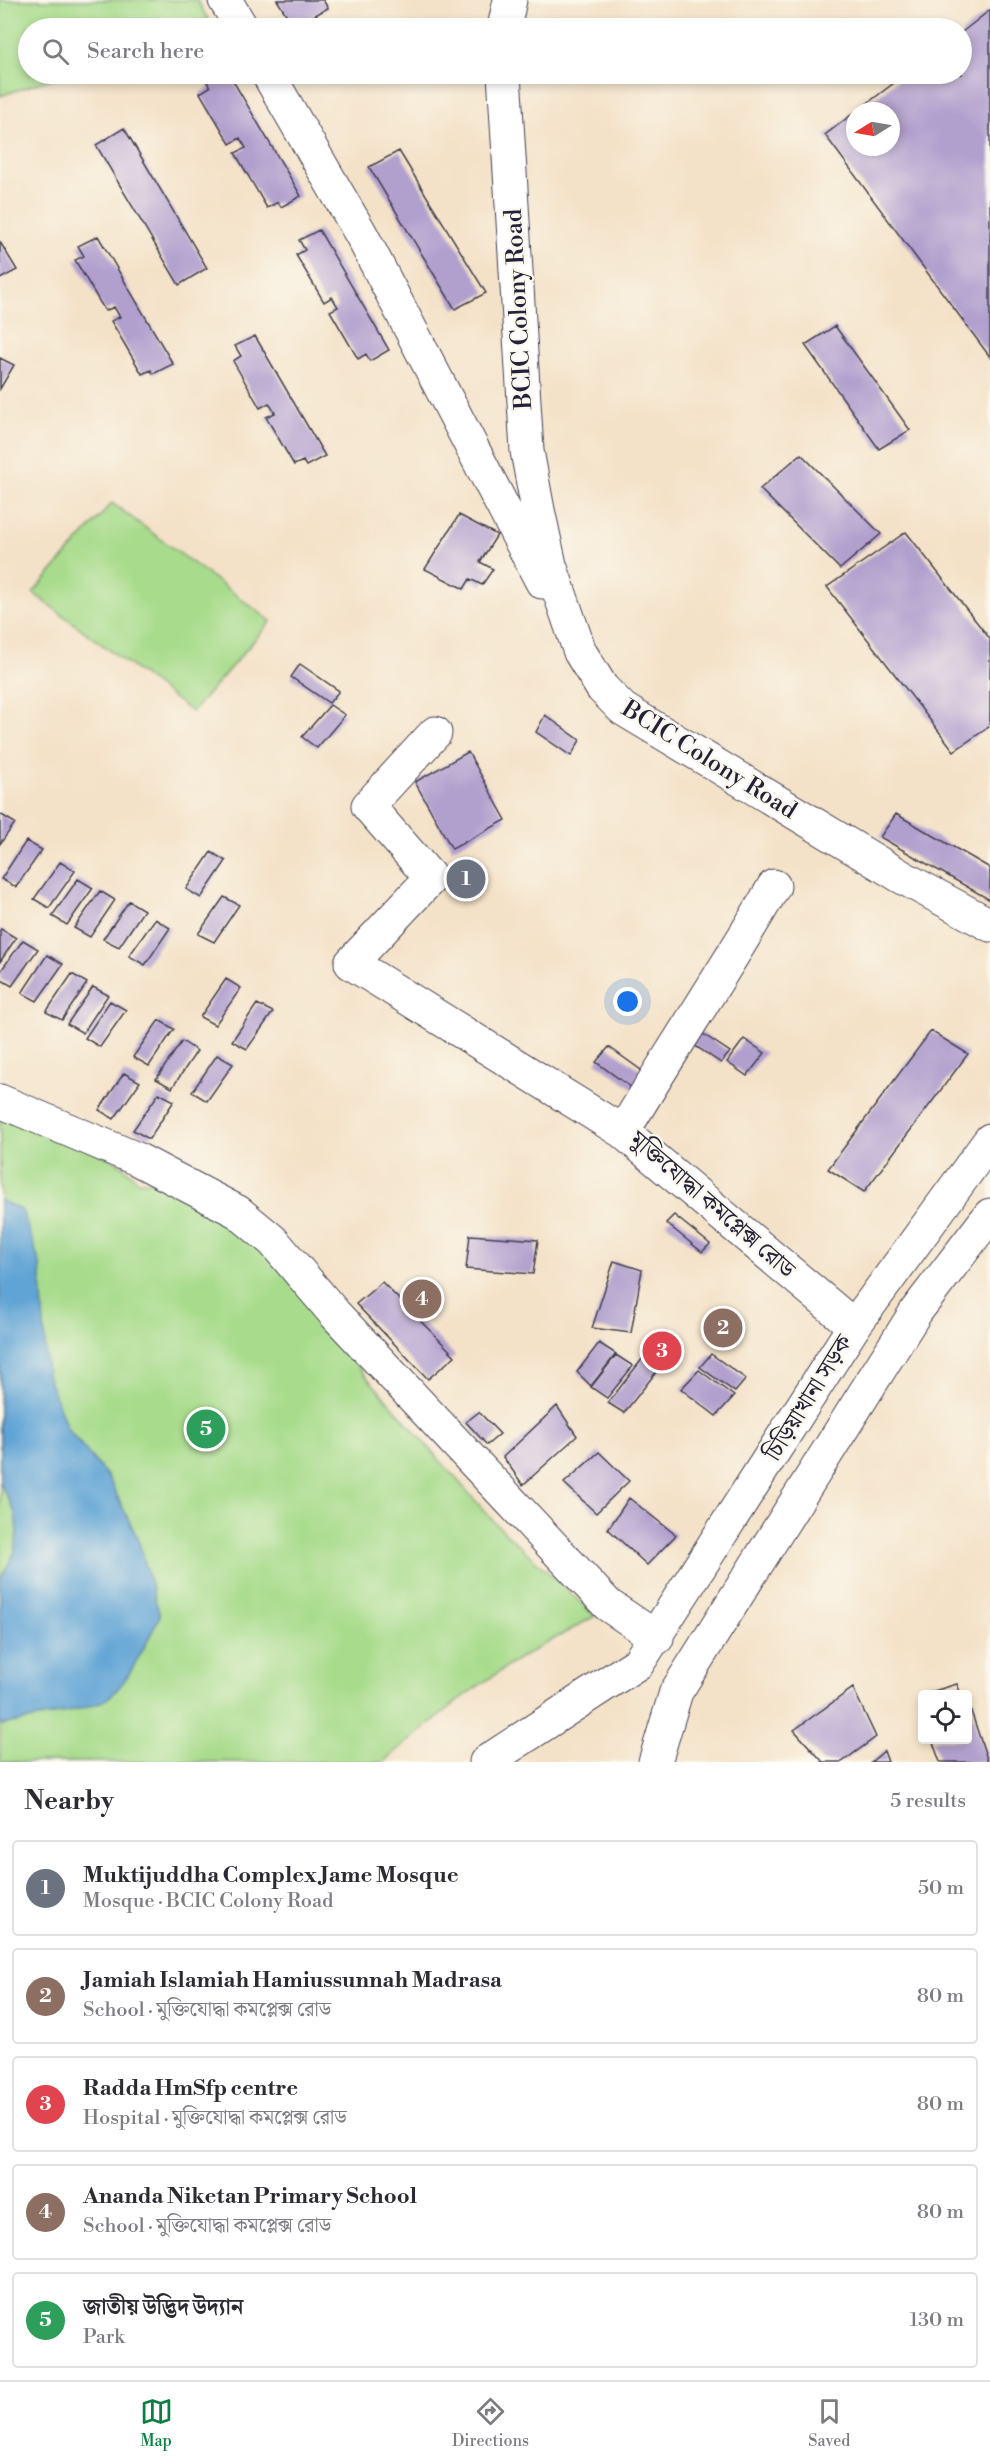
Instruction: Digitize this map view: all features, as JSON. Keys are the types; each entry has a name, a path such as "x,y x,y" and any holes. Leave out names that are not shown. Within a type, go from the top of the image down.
{"street":[{"path":"225,0 236,18"},
{"path":"506,18 510,0"},
{"path":"274,84 361,234 580,652"},
{"name":"BCIC Colony Road","path":"505,84 528,451 550,565 580,652 602,688 622,709 902,877 990,925"},
{"path":"435,733 368,807 431,878 351,963 623,1132"},
{"name":"মুক্তিযোদ্ধা কমপ্লেক্স রোড","path":"774,886 719,981 672,1050 623,1132 854,1326"},
{"path":"0,1101 137,1159 238,1212 273,1241 335,1314 608,1605 648,1651 676,1692"},
{"name":"চিড়িয়াখানা সড়ক","path":"486,1762 648,1651 854,1326 990,1140"},
{"name":"চিড়িয়াখানা সড়ক","path":"656,1762 676,1692 916,1310 990,1215"}],"green space":[{"path":"0,0 197,0 207,18 18,18 18,84 36,84 0,96"},
{"path":"112,503 271,621 192,712 33,593"},
{"path":"0,1111 118,1162 138,1181 159,1182 239,1227 295,1277 330,1335 495,1523 595,1616 520,1658 465,1695 383,1762 0,1762"}],"water":[{"path":"0,1200 22,1210 40,1264 47,1374 67,1428 108,1477 138,1539 160,1616 131,1671 124,1682 108,1698 73,1711 0,1725 0,1580 15,1551 17,1532 15,1513 0,1483"}],"building":[{"path":"277,0 323,0 328,8 310,18 288,18"},
{"path":"990,10 990,357 825,135 846,119 846,156 900,156 900,102 869,102 893,84 972,84 972,24"},
{"path":"208,84 235,84 301,196 281,207 278,202 267,208 235,153 246,148 240,138 230,144 200,93 210,87"},
{"path":"124,128 207,268 179,285 96,145"},
{"path":"399,151 486,293 455,309 369,167"},
{"path":"319,230 389,350 370,361 366,354 358,359 330,311 338,307 332,297 324,302 296,255 305,250 299,240"},
{"path":"98,236 173,364 153,374 151,370 142,374 111,321 120,317 114,307 105,311 75,260 84,256 78,246"},
{"path":"0,242 17,270 0,279"},
{"path":"835,326 910,430 879,449 805,345"},
{"path":"255,336 325,456 306,466 303,461 294,465 266,417 275,413 269,403 260,408 233,361 241,356 235,346"},
{"path":"0,358 14,365 0,389"},
{"path":"801,454 881,534 840,569 760,489"},
{"path":"459,515 497,535 480,562 493,569 482,585 470,579 464,589 425,569"},
{"path":"906,532 990,639 990,726 954,751 827,587"},
{"path":"300,664 339,691 329,703 291,677"},
{"path":"330,705 345,715 317,748 302,737"},
{"path":"545,715 580,740 571,756 536,732"},
{"path":"468,752 506,820 452,849 415,782"},
{"path":"0,814 15,823 0,844"},
{"path":"896,814 990,868 990,900 880,837"},
{"path":"26,841 42,850 16,887 1,879"},
{"path":"211,852 226,861 201,898 186,889"},
{"path":"60,862 75,871 49,908 34,899"},
{"path":"78,879 93,888 67,925 52,916"},
{"path":"100,891 115,900 90,937 74,928"},
{"path":"224,897 239,905 214,942 198,934"},
{"path":"129,901 144,910 119,947 103,939"},
{"path":"155,919 170,928 145,965 129,956"},
{"path":"0,930 16,938 0,962"},
{"path":"23,940 38,949 12,986 0,979 0,972"},
{"path":"47,955 63,964 37,1001 22,993"},
{"path":"72,974 87,983 62,1020 46,1012"},
{"path":"226,979 241,988 215,1025 200,1017"},
{"path":"93,987 108,995 83,1033 67,1024"},
{"path":"110,1001 126,1010 100,1047 85,1038"},
{"path":"257,1004 273,1012 247,1049 232,1041"},
{"path":"159,1020 174,1029 149,1066 133,1057"},
{"path":"694,1028 730,1052 721,1063 685,1039"},
{"path":"931,1031 968,1054 864,1192 828,1169"},
{"path":"744,1039 765,1053 747,1076 727,1062"},
{"path":"182,1041 197,1051 172,1088 156,1079"},
{"path":"609,1047 652,1078 639,1093 596,1062"},
{"path":"217,1055 233,1064 207,1101 192,1092"},
{"path":"124,1073 140,1082 114,1119 99,1110"},
{"path":"159,1093 174,1101 149,1139 133,1130"},
{"path":"674,1215 710,1244 702,1252 666,1223"},
{"path":"470,1235 538,1240 533,1274 466,1269"},
{"path":"614,1261 642,1270 631,1333 592,1328"},
{"path":"382,1282 455,1356 428,1379 356,1304"},
{"path":"660,1336 676,1347 624,1413 608,1403"},
{"path":"599,1343 616,1354 591,1386 577,1372"},
{"path":"711,1354 746,1379 735,1392 700,1367"},
{"path":"616,1355 633,1366 607,1398 591,1387"},
{"path":"699,1370 734,1396 716,1416 681,1389"},
{"path":"557,1406 577,1436 523,1485 503,1457"},
{"path":"479,1412 500,1434 487,1445 466,1422"},
{"path":"599,1452 629,1481 596,1513 564,1483"},
{"path":"629,1498 676,1535 647,1565 608,1529"},
{"path":"957,1684 959,1690 937,1690"},
{"path":"853,1688 876,1737 842,1762 823,1762 794,1730"},
{"path":"972,1714 988,1762 940,1762 933,1744 972,1744"},
{"path":"884,1751 888,1762 871,1762"}],"place":[{"name":"Muktijuddha Complex Jame Mosque","path":"466,879"},
{"name":"Ananda Niketan Primary School","path":"422,1299"},
{"name":"Jamiah Islamiah Hamiussunnah Madrasa","path":"723,1328"},
{"name":"Radda HmSfp centre","path":"662,1351"},
{"name":"জাতীয় উদ্ভিদ উদ্যান","path":"206,1429"}]}
